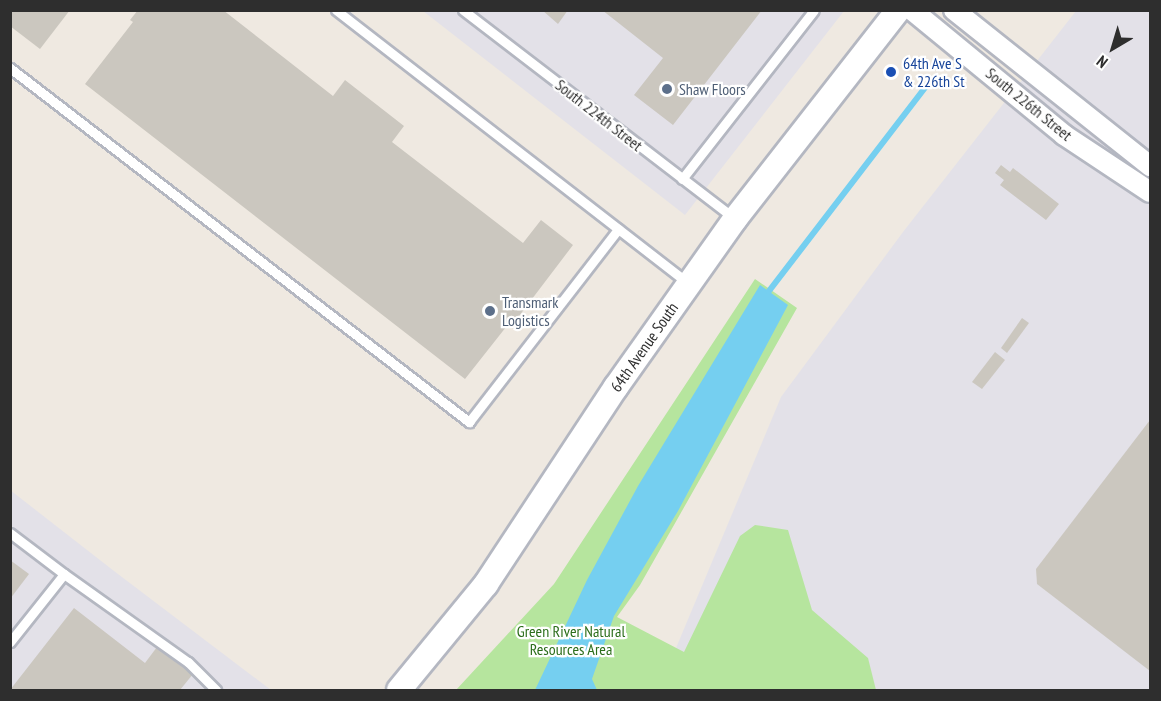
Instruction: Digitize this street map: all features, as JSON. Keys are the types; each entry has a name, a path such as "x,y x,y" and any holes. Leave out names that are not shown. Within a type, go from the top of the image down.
{"street":[{"name":"64th Avenue South","path":"399,690 486,584 616,387 735,219 898,10"},
{"name":"South 226th Street","path":"912,10 1064,135 1150,192"},
{"name":"South 226th Street","path":"954,10 1150,166"}],"lane":[{"path":"336,10 689,283"},
{"name":"South 224th Street","path":"463,10 735,219"},
{"path":"682,179 814,10"},
{"path":"10,68 469,422 618,229"},
{"path":"10,533 188,662 216,690"},
{"path":"10,642 64,574"}],"shaded area":[{"path":"423,11 844,11 685,215"},
{"path":"1076,11 1150,11 1150,690 697,690 676,648 781,397 903,232"},
{"path":"10,490 114,571 271,690 11,690"}],"green space":[{"name":"Green River Natural Resources Area","path":"755,279 797,308 640,585 617,617 684,652 740,536 755,525 788,530 812,610 868,658 876,690 456,690 554,584"}],"water":[{"path":"760,285 788,305 678,511 614,616 592,679 597,690 535,690 587,580 638,486"}],"building":[{"path":"10,10 70,10 40,49 10,26"},
{"path":"138,10 223,10 333,96 345,80 404,126 392,142 523,243 541,220 573,245 513,324 510,322 465,379 85,84 133,22 130,20"},
{"path":"542,10 568,10 558,24"},
{"path":"602,10 762,10 673,125 634,95 663,58"},
{"path":"1001,165 1010,172 1013,168 1059,204 1046,220 1000,185 1004,180 995,173"},
{"path":"1022,318 1029,323 1007,353 1001,348"},
{"path":"995,352 1005,360 982,389 972,382"},
{"path":"1150,420 1150,671 1037,584 1036,569"},
{"path":"10,560 29,574 10,599"},
{"path":"74,608 145,663 157,647 193,674 180,690 10,690"}],"waterway":[{"path":"769,291 930,81"}],"place":[{"name":"64th Ave S & 226th St","path":"891,72"},
{"name":"Shaw Floors","path":"667,89"},
{"name":"Transmark Logistics","path":"490,311"}]}
